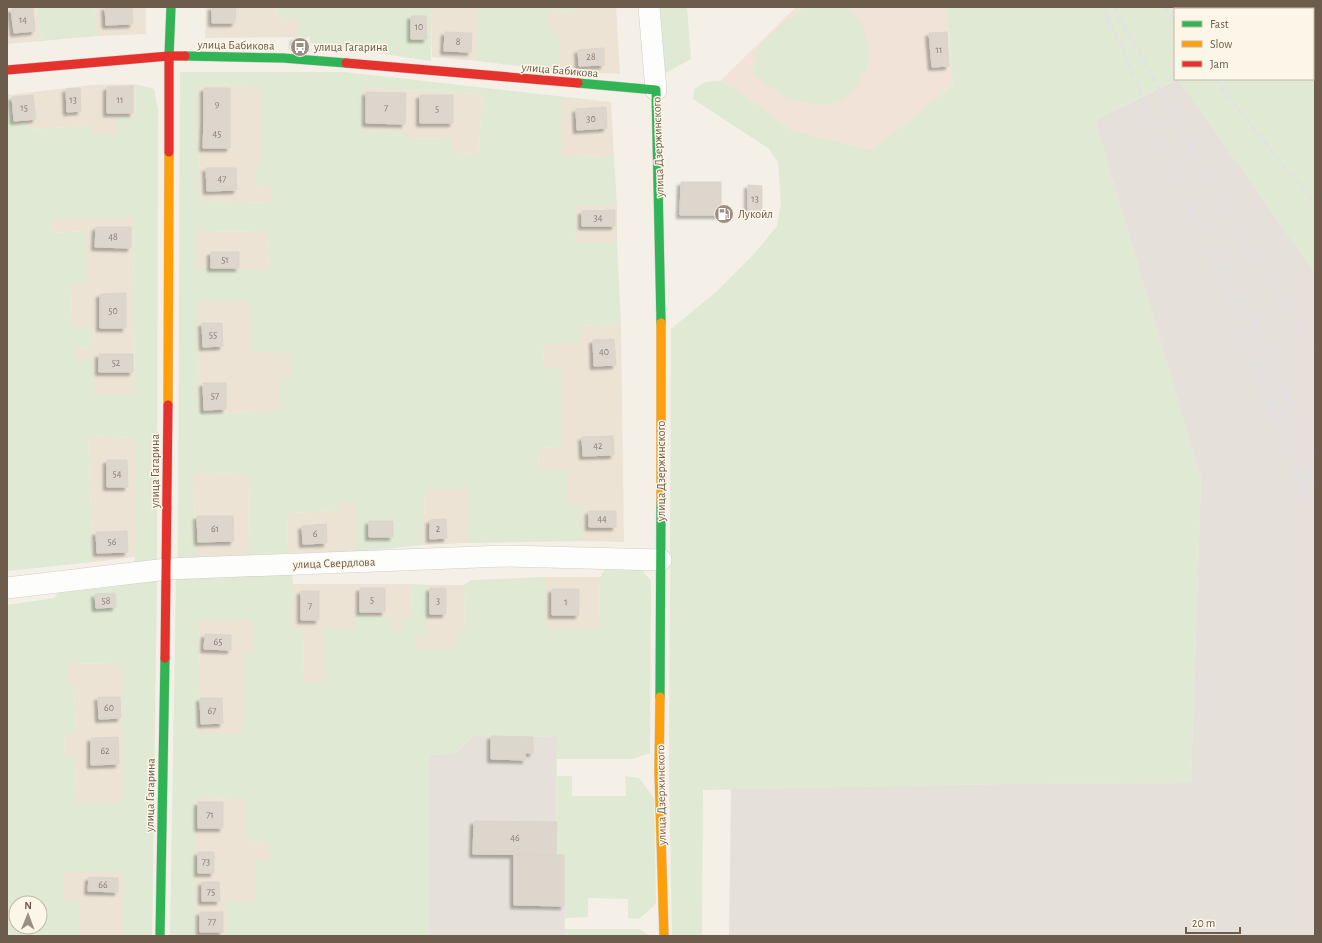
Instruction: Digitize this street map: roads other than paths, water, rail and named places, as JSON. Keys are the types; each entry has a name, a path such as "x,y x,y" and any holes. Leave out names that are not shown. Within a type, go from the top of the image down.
{"main road":[{"name":"улица Гагарина","path":"160,936 167,569 169,56 171,7"},
{"name":"улица Бабикова","path":"7,70 169,56 300,59 656,90"},
{"name":"улица Дзержинского","path":"656,90 661,302 659,771 664,936"}],"street":[{"name":"улица Дзержинского","path":"649,7 656,90"},
{"name":"улица Свердлова","path":"7,588 167,569 504,556 661,560"}],"railway":[{"path":"1103,7 1315,490"},
{"path":"1114,7 1244,242 1315,347"},
{"path":"1165,7 1174,21"},
{"path":"1215,80 1315,204"},
{"path":"1216,250 1262,339 1315,455"},
{"path":"1251,362 1315,515"}],"place":[{"name":"улица Гагарина","path":"300,47"},
{"name":"Лукойл","path":"724,214"}]}
